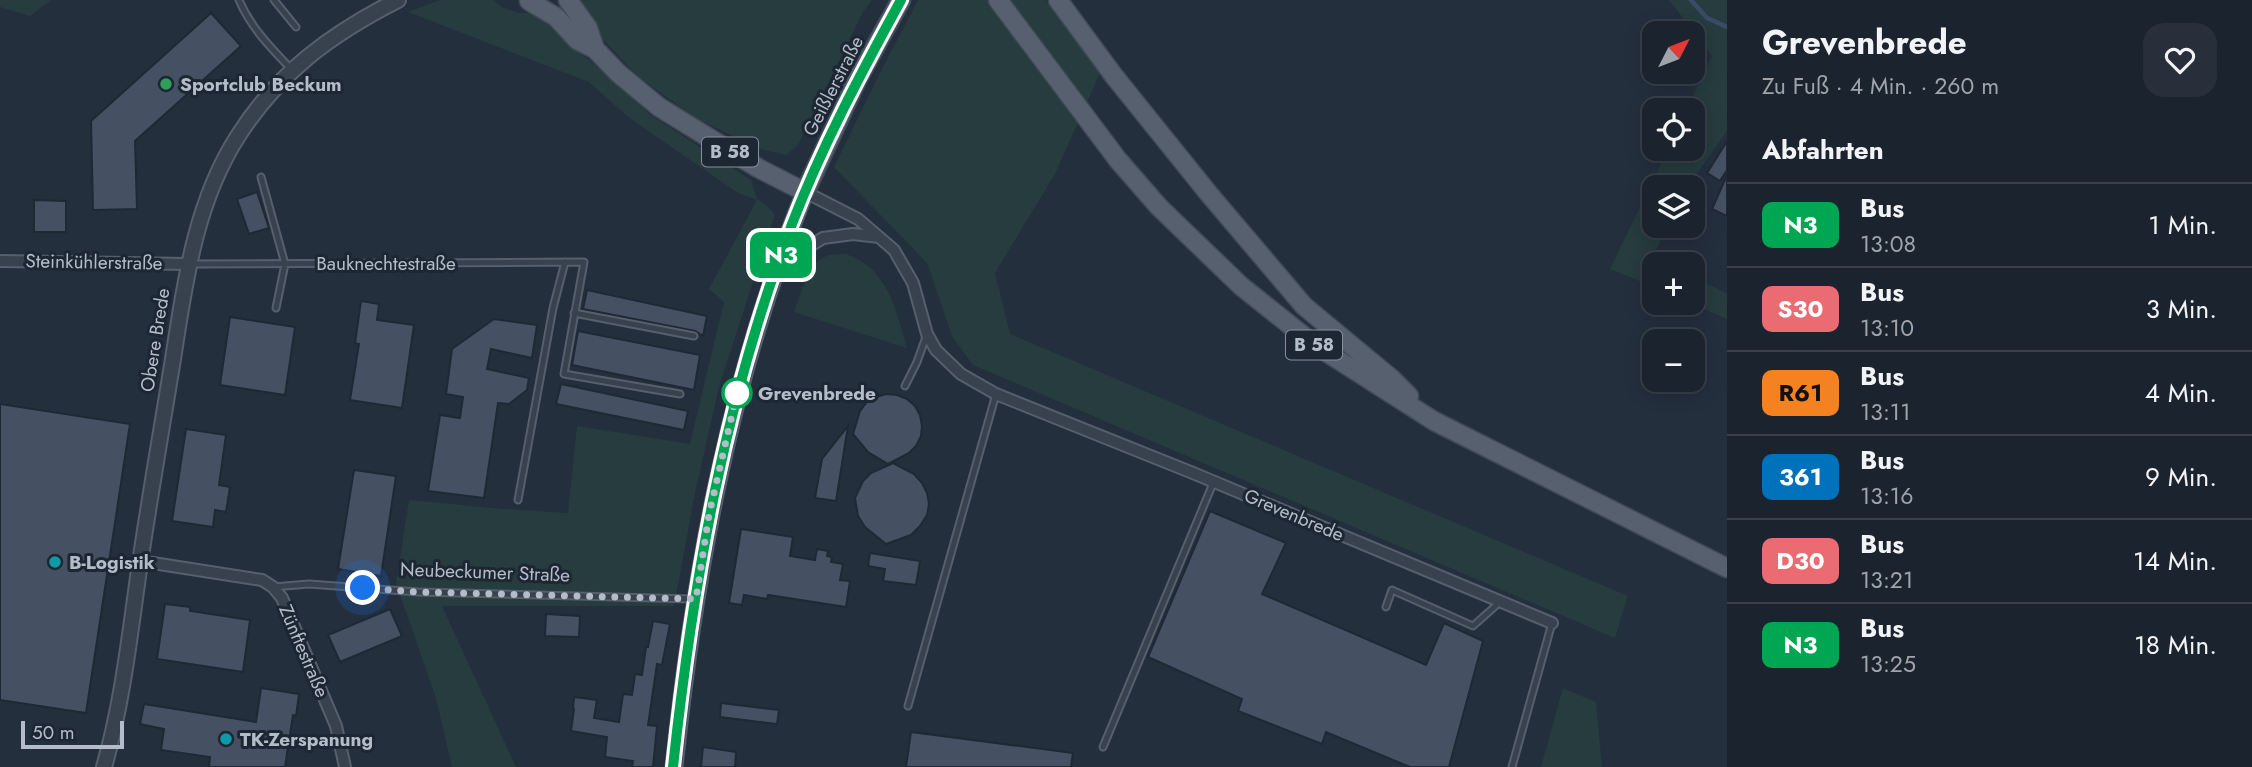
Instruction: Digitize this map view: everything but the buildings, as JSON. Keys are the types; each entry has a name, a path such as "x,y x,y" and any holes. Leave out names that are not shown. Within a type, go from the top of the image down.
{"main road":[{"name":"B 58","path":"527,0 556,17 577,40 595,49 618,73 659,107 758,168 805,192"},
{"name":"B 58","path":"568,0 588,28 595,49"},
{"name":"Geißlerstraße","path":"805,192 851,91 901,0"},
{"name":"B 58","path":"998,0 1118,160 1159,207 1241,286 1315,345 1434,421 1727,568"},
{"path":"1058,0 1114,76 1304,306 1392,379 1434,421"},
{"path":"674,767 709,515 726,437 776,267 805,192"}],"street":[{"name":"Obere Brede","path":"104,767 122,684 188,264 205,204 220,167 239,136 292,70 320,46 368,15 398,0"},
{"name":"Grevenbrede","path":"805,192 858,219 894,250 913,283 927,334 936,350 961,374 996,394 1214,481 1552,623"},
{"path":"776,267 824,238 853,234 879,237"},
{"name":"Steinkühlerstraße","path":"0,261 188,264"},
{"name":"Zünftestraße","path":"140,561 262,580 273,587 282,598 336,726 345,767"}],"lane":[{"path":"239,0 247,19 292,70"},
{"path":"274,0 296,27"},
{"path":"261,177 285,264 276,308"},
{"path":"518,500 553,308 565,262"},
{"name":"Bauknechtestraße","path":"188,264 584,262 575,313"},
{"path":"680,394 564,374 575,313 694,336"},
{"path":"905,386 927,334"},
{"path":"908,706 996,394"},
{"path":"1103,747 1214,481"},
{"name":"Neubeckumer Straße","path":"273,587 309,584 418,592 696,599"},
{"path":"1386,607 1392,590 1474,626 1500,601"},
{"path":"1512,767 1552,623"}],"green space":[{"path":"0,0 51,0 30,16 0,7"},
{"path":"440,0 493,0 502,7 519,13 533,13 548,22 581,54 624,86 649,114 751,180 757,199 775,214 719,387 695,493 674,606 442,606 516,767 452,767 436,698 396,583 409,500 568,513 577,426 690,444 724,302 709,289 757,200 738,193 628,117 589,82 408,12"},
{"path":"579,0 872,0 863,12 798,145 786,155 757,148 696,118 637,76 599,35"},
{"path":"918,0 1045,0 1105,62 1055,174 995,273 1010,334 1628,596 1615,638 973,365 952,336 927,263 834,167"},
{"path":"1669,0 1727,0 1727,131 1696,175 1655,175 1662,161 1705,161 1705,98 1692,98 1699,84 1705,84 1705,71 1712,56 1705,47 1705,21 1685,21"},
{"path":"1642,203 1642,238 1662,238 1655,252 1642,252 1642,282 1610,269"},
{"path":"846,254 860,260 881,280 894,305 907,348 794,312 806,279 816,264 829,255"},
{"path":"1705,282 1727,294 1727,319 1705,309"},
{"path":"1563,688 1596,702 1602,767 1541,767"}],"waterway":[{"path":"1691,0 1707,18 1727,27"}],"bus line":[{"name":"N3","path":"673,767 709,515 745,367 776,267 805,192 835,123 901,0"}],"place":[{"name":"Sportclub Beckum","path":"166,84"},
{"name":"Grevenbrede","path":"737,393"},
{"name":"B-Logistik","path":"55,562"},
{"name":"TK-Zerspanung","path":"226,739"}],"route":[{"path":"363,588 418,592 696,599 709,515 737,393"}]}
